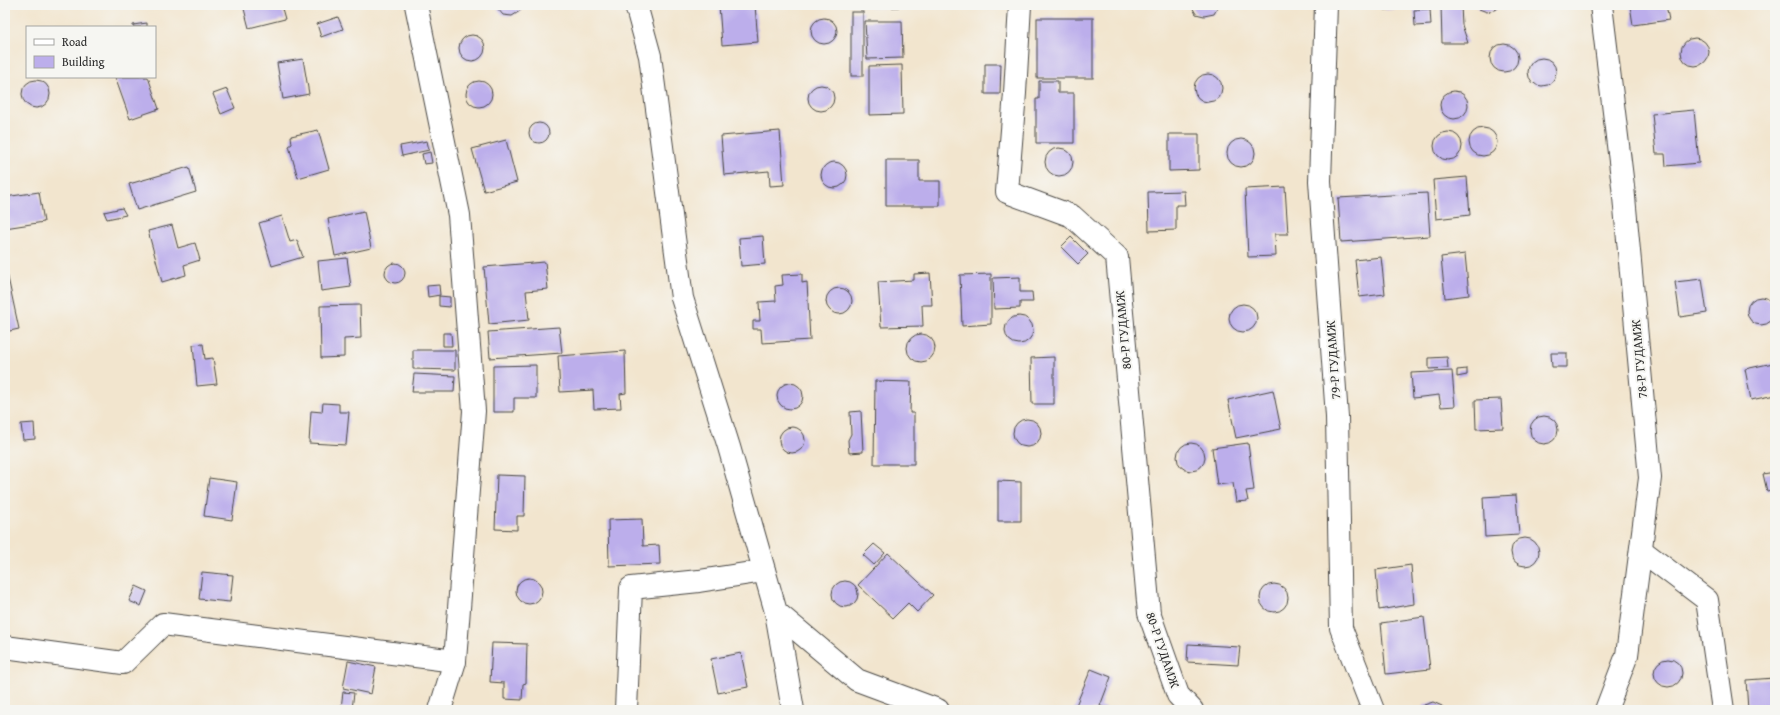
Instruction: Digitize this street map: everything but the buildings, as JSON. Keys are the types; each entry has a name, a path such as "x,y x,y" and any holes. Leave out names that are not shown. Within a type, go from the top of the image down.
{"street":[{"path":"416,5 459,215 474,411 455,661 440,710"},
{"path":"636,5 650,56 682,298 729,447 776,612 793,710"},
{"name":"80-Р ГУДАМЖ","path":"1020,5 1007,192 1072,216 1117,257 1149,613 1178,695 1192,710"},
{"name":"79-Р ГУДАМЖ","path":"1326,5 1320,181 1337,417 1341,628 1373,710"},
{"name":"78-Р ГУДАМЖ","path":"1601,5 1623,186 1650,478 1627,656 1606,710"},
{"path":"1640,550 1707,600 1723,710"},
{"path":"626,710 630,588 764,571"},
{"path":"776,612 857,680 938,710"},
{"path":"5,647 123,663 163,624 455,661"}]}
